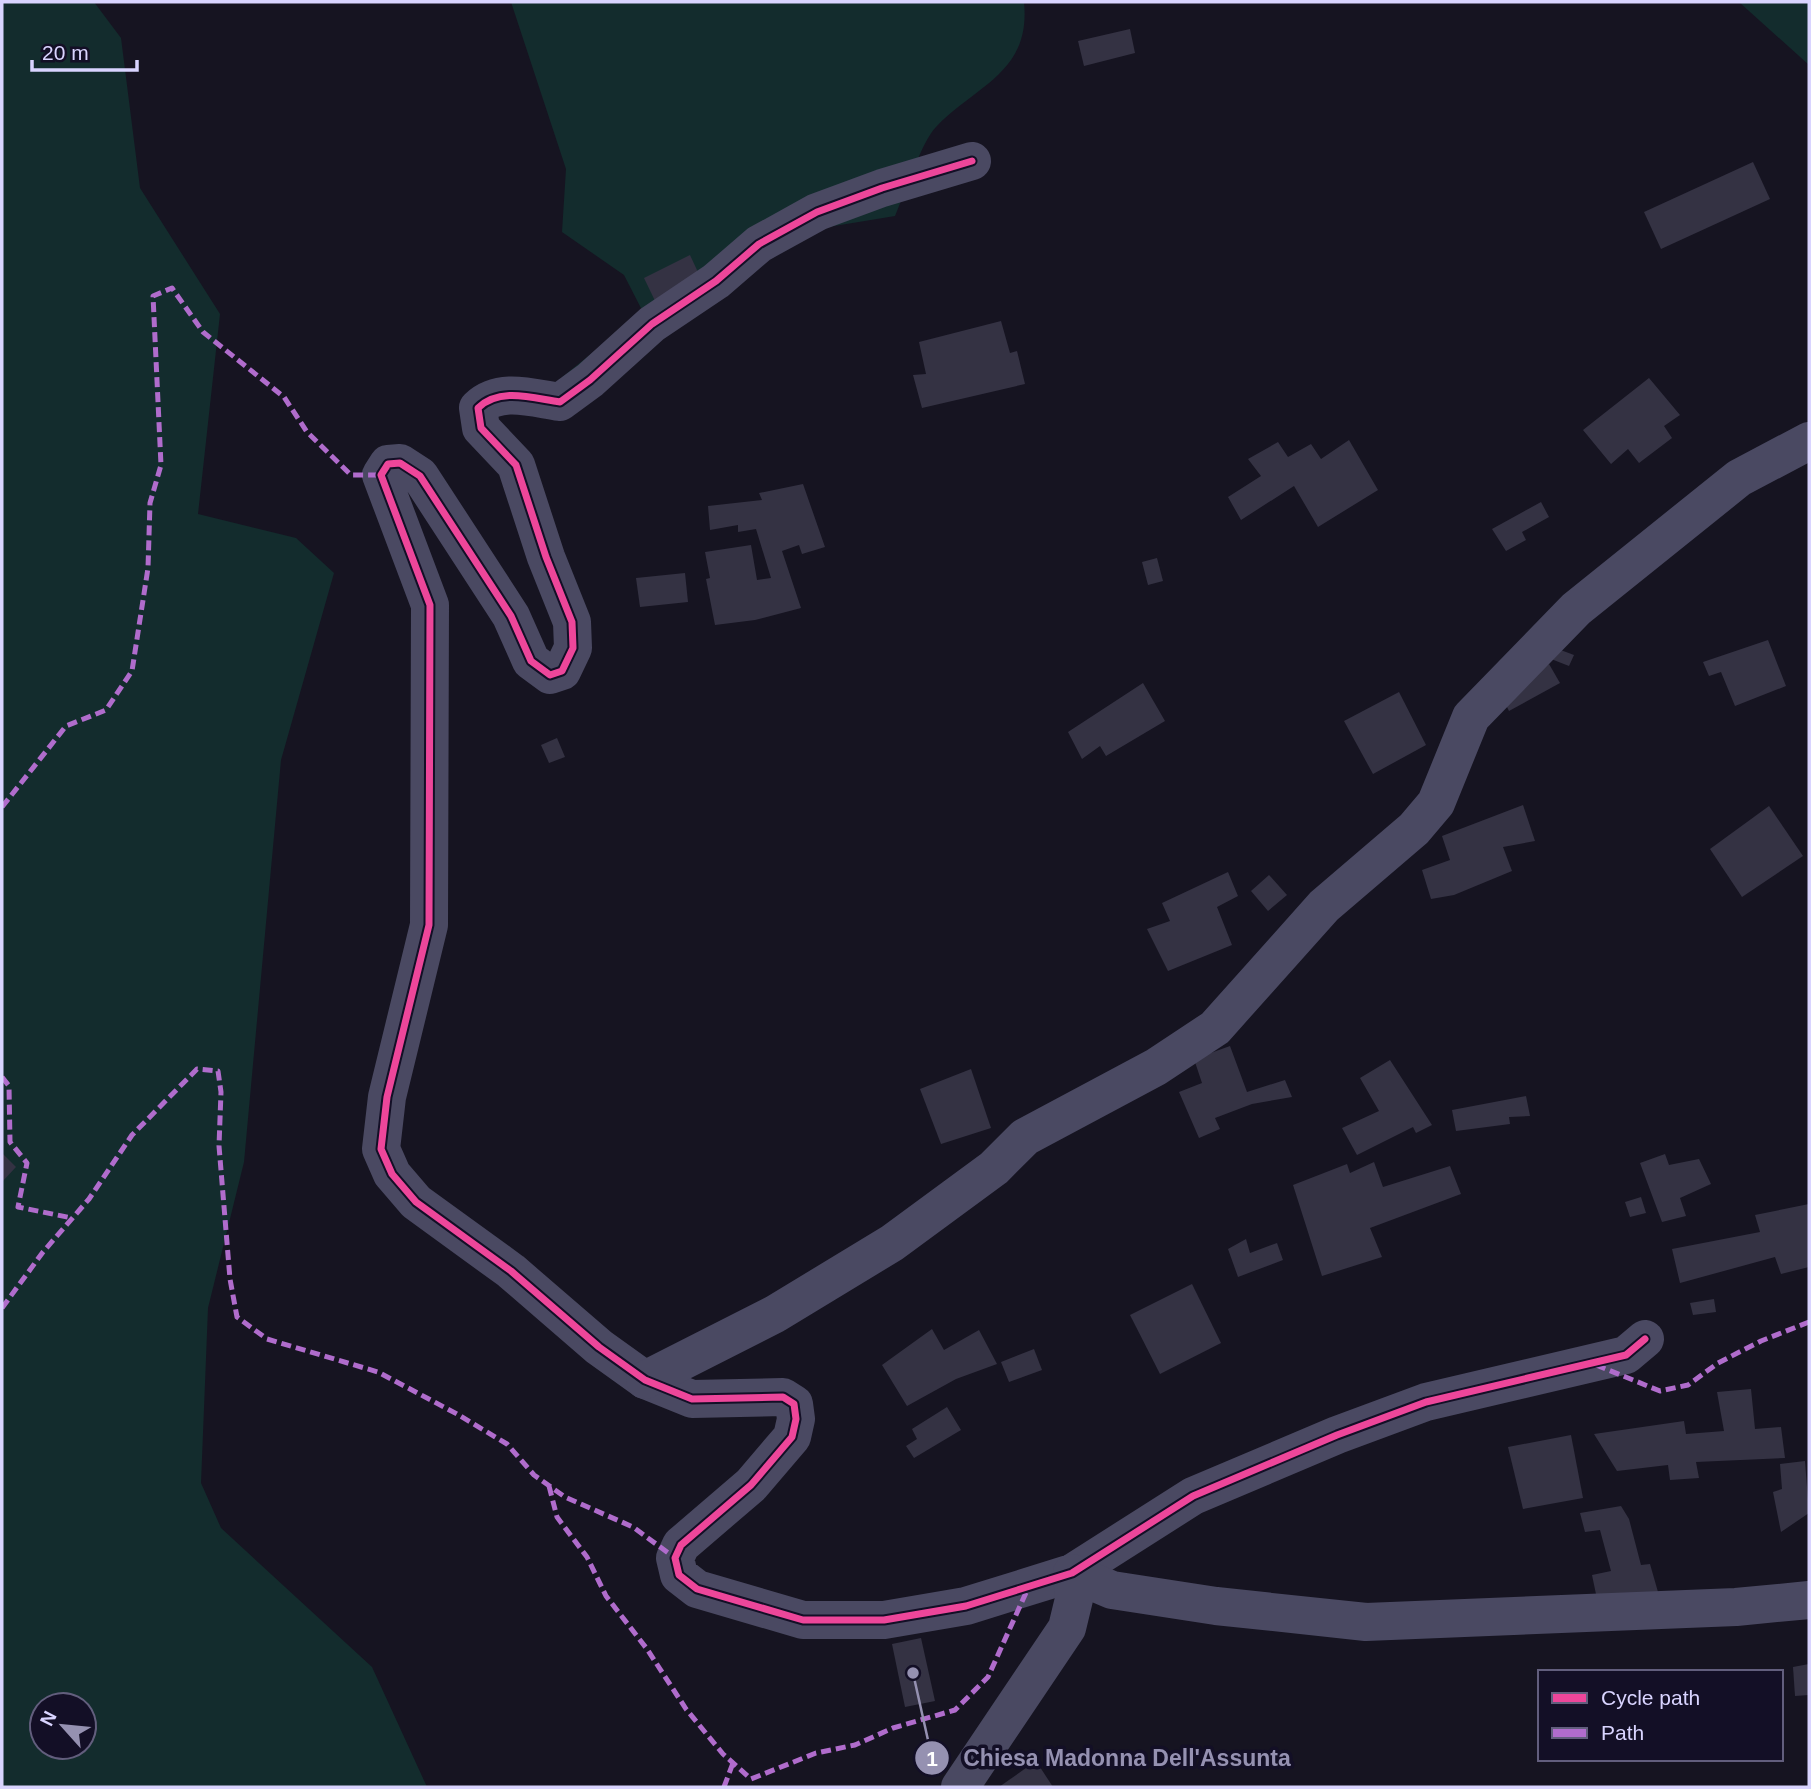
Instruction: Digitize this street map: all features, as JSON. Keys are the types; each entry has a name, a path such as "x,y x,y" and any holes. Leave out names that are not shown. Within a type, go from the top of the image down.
{"street":[{"path":"972,161 882,188 817,212 759,244 716,281 652,324 590,380 560,402 500,395 487,399 478,408 481,428 516,465 546,557 572,622 573,648 562,671 550,675 531,660 511,616 420,476 400,463 388,464 381,475 430,605 429,925 387,1097 381,1149 393,1174 416,1202 511,1270 599,1347 645,1380 692,1399 783,1397 794,1405 796,1419 792,1437 751,1485 681,1545 675,1558 679,1575 697,1589 803,1620 884,1620 966,1606 1072,1573 1193,1496 1337,1435 1426,1402 1626,1355 1645,1339"},
{"path":"645,1380 775,1314 892,1243 994,1168 1025,1137 1156,1067 1215,1028 1324,906 1414,829 1436,803 1471,717 1576,609 1739,478 1809,441"},
{"path":"1072,1573 1112,1590 1216,1606 1366,1622 1736,1607 1809,1600"},
{"path":"960,1787 1067,1628 1074,1599 1072,1573"}],"green space":[{"path":"2,2 94,2 121,38 140,188 220,314 198,514 296,538 334,573 281,760 244,1162 208,1308 201,1483 221,1528 372,1667 427,1787 2,1787"},
{"path":"511,2 1024,2 1024,26 1019,46 1010,62 952,112 931,134 919,156 895,216 816,229 561,378 643,312 624,275 562,232 566,169"},
{"path":"1739,2 1809,2 1809,65"}],"building":[{"path":"1130,29 1135,53 1084,66 1078,41"},
{"path":"1753,162 1770,199 1661,249 1644,212"},
{"path":"690,255 703,283 657,305 644,278"},
{"path":"1001,321 1010,353 1017,351 1025,384 922,408 913,375 926,374 919,342"},
{"path":"1649,378 1680,415 1664,426 1672,438 1639,463 1628,449 1611,464 1583,430"},
{"path":"1349,440 1378,490 1318,527 1294,486 1241,520 1228,497 1261,476 1248,459 1278,442 1288,457 1311,444 1321,459"},
{"path":"803,484 825,547 802,554 799,545 782,551 801,608 755,620 715,625 706,579 710,578 705,552 751,545 757,580 771,578 756,529 738,532 738,525 710,530 708,506 762,500 759,493"},
{"path":"1541,502 1549,517 1522,532 1526,540 1506,551 1492,529"},
{"path":"1157,558 1163,581 1148,585 1142,562"},
{"path":"685,573 688,602 640,607 636,578"},
{"path":"1768,640 1786,686 1735,706 1721,672 1709,676 1703,662"},
{"path":"1550,646 1574,655 1569,666 1546,657"},
{"path":"1549,664 1560,683 1509,711 1504,701"},
{"path":"1143,683 1165,721 1106,756 1100,746 1082,759 1068,732"},
{"path":"1399,692 1426,745 1373,774 1344,721"},
{"path":"557,738 565,757 549,763 541,745"},
{"path":"1523,805 1535,841 1503,847 1512,871 1454,895 1431,899 1422,870 1450,860 1442,836"},
{"path":"1769,806 1803,856 1742,897 1710,849"},
{"path":"1228,872 1238,896 1217,907 1232,945 1168,971 1147,929 1170,921 1162,903"},
{"path":"1269,875 1287,895 1268,911 1251,891"},
{"path":"1230,1046 1247,1092 1285,1080 1292,1097 1252,1104 1215,1118 1220,1129 1199,1138 1179,1092 1202,1083 1194,1059"},
{"path":"1390,1060 1432,1125 1416,1133 1413,1127 1357,1155 1342,1128 1379,1111 1360,1078"},
{"path":"971,1069 991,1128 941,1144 920,1089"},
{"path":"1526,1096 1530,1116 1509,1117 1510,1124 1456,1131 1452,1110"},
{"path":"3,1154 16,1167 2,1182 2,1156"},
{"path":"1665,1154 1669,1165 1699,1159 1711,1184 1680,1198 1686,1216 1662,1222 1640,1163"},
{"path":"1374,1162 1383,1187 1450,1166 1461,1194 1370,1228 1382,1257 1322,1276 1293,1185 1347,1164 1350,1173"},
{"path":"1641,1197 1646,1213 1630,1217 1625,1202"},
{"path":"1809,1204 1809,1267 1781,1274 1775,1257 1680,1283 1672,1249 1760,1232 1755,1215"},
{"path":"1246,1239 1250,1253 1277,1243 1283,1260 1238,1277 1228,1249"},
{"path":"1192,1284 1221,1343 1160,1374 1130,1315"},
{"path":"1714,1299 1716,1312 1693,1315 1690,1303"},
{"path":"932,1329 944,1350 979,1330 997,1364 956,1379 907,1406 882,1365"},
{"path":"1034,1349 1042,1370 1009,1382 1001,1362"},
{"path":"1751,1389 1755,1429 1781,1427 1785,1458 1696,1462 1699,1478 1670,1480 1668,1465 1617,1471 1594,1434 1684,1421 1686,1434 1724,1431 1717,1392"},
{"path":"947,1407 961,1430 914,1458 906,1446 917,1439 912,1429"},
{"path":"1571,1435 1583,1498 1523,1509 1508,1447"},
{"path":"1805,1461 1809,1513 1781,1532 1773,1492 1782,1489 1780,1464"},
{"path":"1621,1506 1629,1519 1641,1565 1650,1564 1660,1599 1597,1599 1592,1575 1611,1571 1600,1530 1585,1532 1580,1513"},
{"path":"921,1638 935,1701 905,1707 892,1644"},
{"path":"1809,1664 1809,1695 1795,1696 1793,1667"},
{"path":"1036,1761 1053,1787 999,1787"}],"marked path":[{"path":"2,807 66,726 106,710 132,671 148,568 150,503 161,465 153,296 172,288 203,332 284,397 307,432 351,475 381,475"},
{"path":"2,1308 43,1252 89,1199 132,1135 197,1069 218,1071 221,1092 219,1146 230,1279 237,1317 267,1339 378,1372 457,1414 507,1444 534,1475 565,1497 633,1527 675,1558"},
{"path":"2,1077 9,1086 10,1142 27,1163 18,1207 72,1218"},
{"path":"1596,1365 1660,1391 1688,1385 1718,1363 1761,1341 1809,1322"},
{"path":"549,1486 557,1517 587,1557 606,1596 647,1649 686,1709 723,1754 751,1779 816,1753 855,1745 893,1728 955,1710 988,1677 1029,1586"},
{"path":"724,1787 733,1763"}],"cycle path":[{"path":"972,161 882,188 817,212 759,244 716,281 652,324 590,380 560,402 506,396 496,398 478,408 481,428 516,465 546,557 572,622 573,648 562,671 550,675 531,661 511,616 420,476 400,463 388,464 381,475 430,605 429,925 387,1097 381,1149 392,1174 416,1202 511,1271 599,1347 645,1380 692,1399 783,1397 794,1404 796,1419 792,1437 751,1485 681,1545 675,1558 679,1575 697,1589 803,1620 884,1620 966,1606 1072,1573 1193,1496 1337,1435 1426,1402 1626,1355 1645,1339"}],"place":[{"name":"Chiesa Madonna Dell'Assunta","path":"913,1673"}]}
